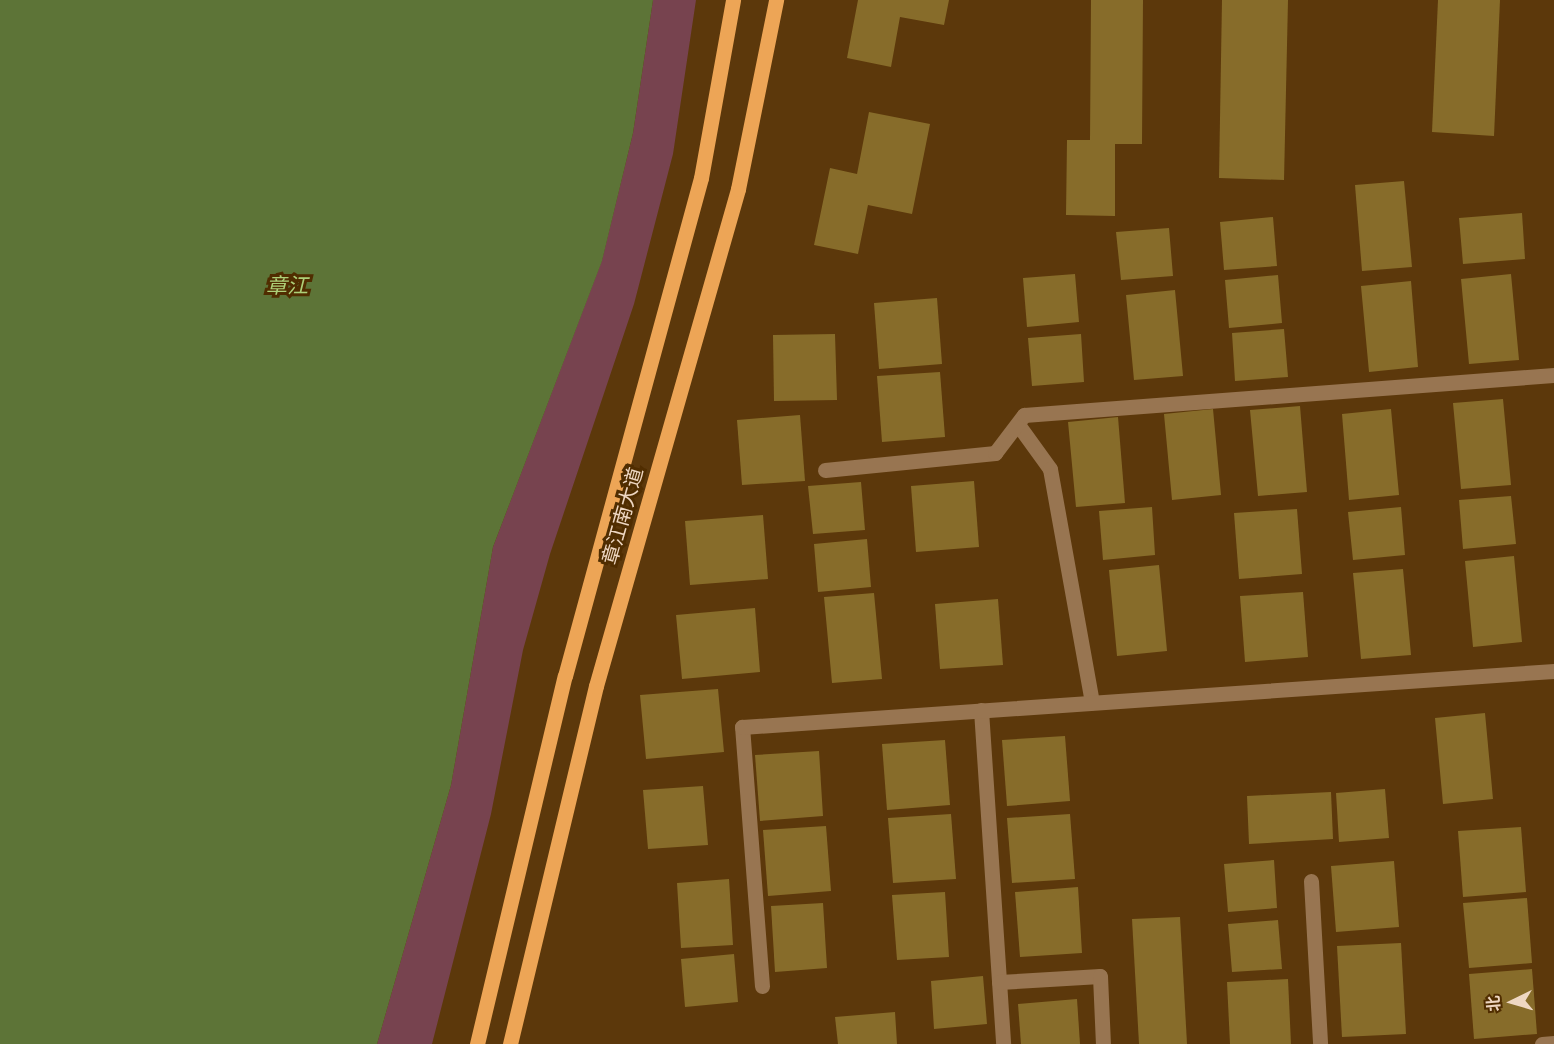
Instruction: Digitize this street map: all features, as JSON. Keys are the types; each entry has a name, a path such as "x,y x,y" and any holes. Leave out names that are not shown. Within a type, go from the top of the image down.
{"main road":[{"name":"章江南大道","path":"477,1044 565,676 701,178 733,0"},
{"name":"章江南大道","path":"510,1044 596,686 738,189 776,0"}],"street":[{"path":"825,470 995,453 1019,426 1024,415 1554,375"},
{"path":"1019,426 1050,469 1092,702"},
{"path":"762,986 742,727 1554,671"},
{"path":"981,710 1003,1044"},
{"path":"1311,881 1320,1044"},
{"path":"999,982 1100,976 1103,1044"},
{"path":"1542,1044 1554,1043"}],"shaded area":[{"path":"653,0 696,0 673,154 634,304 550,554 523,650 491,814 432,1044 377,1044 451,785 493,547 602,260 633,133"}],"water":[{"name":"章江","path":"0,0 653,0 633,133 602,261 493,547 451,785 377,1044 0,1044"}],"building":[{"path":"858,0 949,0 944,25 900,17 891,67 847,58"},
{"path":"1091,0 1143,0 1142,144 1115,144 1115,216 1066,215 1067,140 1090,140"},
{"path":"1222,0 1288,0 1284,180 1219,178"},
{"path":"1438,0 1500,0 1494,136 1432,132"},
{"path":"869,112 930,124 912,214 868,205 858,254 814,245 830,168 857,174"},
{"path":"1404,181 1412,267 1362,271 1355,185"},
{"path":"1522,213 1525,259 1463,264 1459,218"},
{"path":"1273,217 1277,266 1224,270 1220,222"},
{"path":"1169,228 1173,276 1121,280 1116,232"},
{"path":"1075,274 1079,322 1027,327 1023,278"},
{"path":"1511,274 1519,360 1469,364 1461,279"},
{"path":"1278,275 1282,323 1229,328 1225,280"},
{"path":"1411,281 1418,367 1369,372 1361,286"},
{"path":"1175,290 1183,376 1134,380 1126,295"},
{"path":"937,298 942,364 879,369 874,303"},
{"path":"1284,329 1288,377 1235,381 1232,333"},
{"path":"835,334 837,400 774,401 773,335"},
{"path":"1081,334 1084,382 1032,386 1028,338"},
{"path":"940,372 945,437 882,442 877,376"},
{"path":"1503,399 1511,485 1461,489 1453,403"},
{"path":"1300,406 1307,492 1258,496 1250,410"},
{"path":"1213,409 1221,495 1172,500 1164,414"},
{"path":"1391,409 1399,495 1349,500 1342,414"},
{"path":"800,415 805,481 742,485 737,420"},
{"path":"1118,417 1125,503 1076,507 1068,422"},
{"path":"974,481 979,547 916,552 911,486"},
{"path":"861,482 865,530 813,534 808,486"},
{"path":"1511,496 1516,544 1463,549 1459,500"},
{"path":"1152,507 1155,555 1103,560 1099,511"},
{"path":"1401,507 1405,555 1353,560 1348,512"},
{"path":"1297,509 1302,574 1239,579 1234,513"},
{"path":"763,515 768,579 690,585 685,521"},
{"path":"867,539 871,587 818,592 814,544"},
{"path":"1514,556 1522,642 1473,647 1465,561"},
{"path":"1159,565 1167,651 1117,656 1109,570"},
{"path":"1403,569 1411,655 1361,659 1353,573"},
{"path":"1303,592 1308,657 1245,662 1240,596"},
{"path":"874,593 882,679 832,683 824,597"},
{"path":"998,599 1003,665 940,669 935,604"},
{"path":"755,608 760,672 682,679 676,615"},
{"path":"718,689 724,752 646,759 640,695"},
{"path":"1485,713 1493,799 1443,804 1435,718"},
{"path":"1065,736 1070,801 1007,806 1002,740"},
{"path":"945,740 950,805 887,810 882,744"},
{"path":"819,751 823,816 760,821 755,755"},
{"path":"703,786 708,845 648,849 643,790"},
{"path":"1385,789 1389,838 1339,842 1336,793"},
{"path":"1331,792 1333,839 1249,844 1247,796"},
{"path":"951,814 956,879 893,883 888,818"},
{"path":"1070,814 1075,879 1012,883 1007,818"},
{"path":"826,826 831,891 768,896 763,830"},
{"path":"1521,827 1526,892 1463,897 1458,831"},
{"path":"1274,860 1277,908 1228,912 1224,864"},
{"path":"1394,861 1399,927 1336,932 1331,866"},
{"path":"729,879 733,945 681,948 677,883"},
{"path":"1078,887 1082,953 1020,957 1015,892"},
{"path":"945,892 949,957 897,960 892,895"},
{"path":"1527,898 1532,963 1469,968 1463,903"},
{"path":"823,903 827,968 775,972 771,906"},
{"path":"1180,917 1187,1044 1139,1044 1132,919"},
{"path":"1278,920 1282,969 1232,972 1228,924"},
{"path":"1401,943 1406,1034 1342,1037 1337,946"},
{"path":"734,954 738,1002 685,1007 681,959"},
{"path":"1532,969 1537,1034 1474,1039 1469,974"},
{"path":"983,976 987,1024 934,1029 931,981"},
{"path":"1288,979 1291,1044 1230,1044 1227,982"},
{"path":"1077,999 1080,1044 1021,1044 1018,1004"},
{"path":"895,1012 897,1044 838,1044 835,1017"}]}
